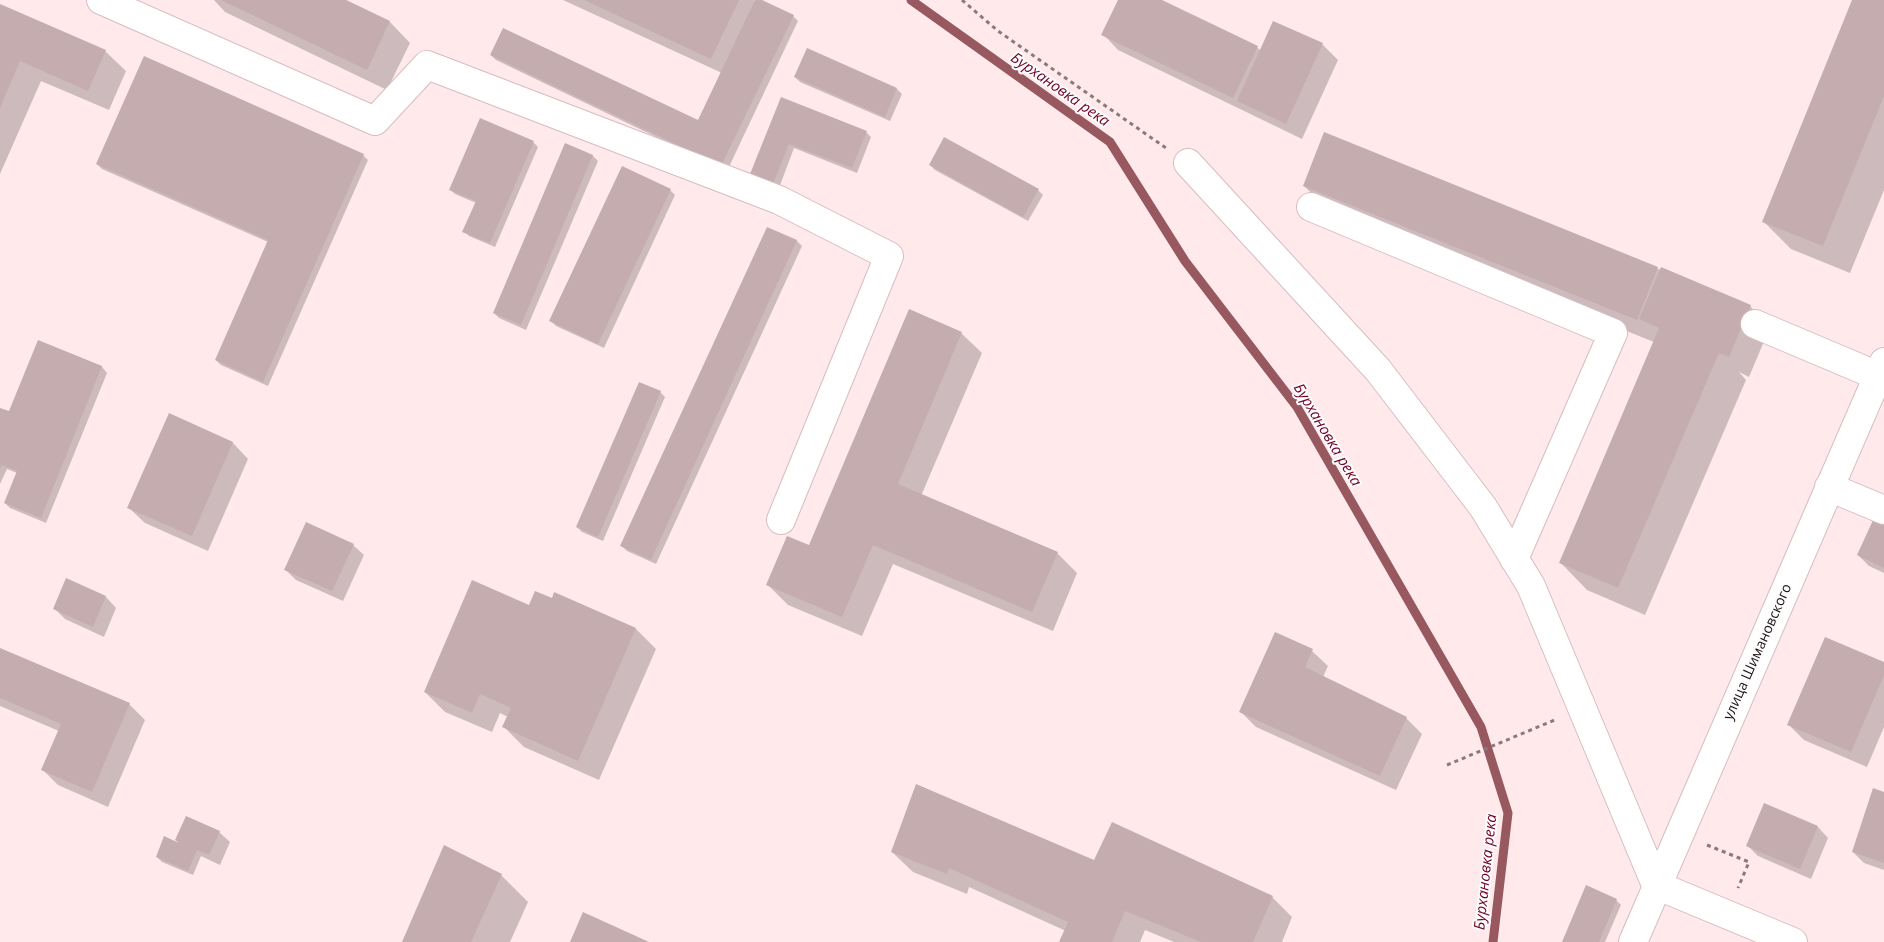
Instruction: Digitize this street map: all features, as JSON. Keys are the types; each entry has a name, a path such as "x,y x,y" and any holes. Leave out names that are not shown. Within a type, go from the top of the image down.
{"street":[{"path":"100,0 375,121 427,65 779,200 889,256 780,520"},
{"path":"1188,163 1378,370 1483,507 1530,586 1656,885 1792,942"},
{"path":"1311,207 1613,333 1514,559"},
{"path":"1756,324 1881,369"},
{"name":"улица Шимановского","path":"1633,942 1656,885 1881,369"},
{"path":"1829,487 1884,510"}],"path":[{"path":"962,0 998,31 1188,163"},
{"path":"1447,765 1532,730"},
{"path":"1679,833 1749,862 1726,915"}],"building":[{"path":"221,0 346,0 390,21 367,70"},
{"path":"584,0 739,0 711,59"},
{"path":"755,0 762,0 794,15 721,166 490,55 503,28 698,120"},
{"path":"1118,0 1162,0 1258,46 1233,98 1101,35"},
{"path":"1852,0 1884,0 1884,96 1823,246 1762,222"},
{"path":"0,4 106,50 88,91 20,61 0,108"},
{"path":"1273,21 1323,43 1286,124 1237,101"},
{"path":"807,48 897,88 885,117 794,77"},
{"path":"144,56 364,154 263,382 215,360 268,240 96,164"},
{"path":"781,97 867,131 852,168 789,144 773,184 750,174"},
{"path":"480,118 534,141 490,243 462,232 476,201 449,190"},
{"path":"1324,132 1658,267 1637,320 1303,186"},
{"path":"944,137 1039,189 1023,217 929,165"},
{"path":"565,143 593,155 521,325 493,313"},
{"path":"622,166 671,189 598,344 549,321"},
{"path":"767,227 797,240 651,560 620,546"},
{"path":"1661,267 1751,305 1729,357 1719,353 1618,588 1559,563 1659,328 1639,319"},
{"path":"909,309 962,332 898,484 1058,552 1032,612 873,545 842,617 766,585 787,536 809,545"},
{"path":"38,340 102,366 41,518 4,503 17,471 2,465 0,469 0,408 9,411"},
{"path":"639,382 661,391 598,537 576,527"},
{"path":"169,413 233,442 192,536 127,508"},
{"path":"1874,518 1884,523 1884,568 1857,555"},
{"path":"306,522 354,544 332,591 284,570"},
{"path":"66,578 106,596 93,627 53,609"},
{"path":"472,580 529,605 535,591 552,598 554,592 636,628 578,761 502,727 511,708 480,694 472,713 424,692"},
{"path":"1275,632 1313,649 1305,667 1407,717 1380,776 1239,712"},
{"path":"1825,637 1884,662 1884,675 1851,752 1787,725"},
{"path":"0,648 130,703 92,792 41,770 61,724 0,698"},
{"path":"916,784 1094,860 1112,822 1273,896 1253,942 1201,942 1125,911 1112,942 1059,942 1068,922 949,868 947,874 891,852"},
{"path":"1873,788 1884,792 1884,863 1852,852"},
{"path":"1764,803 1818,826 1800,869 1746,846"},
{"path":"186,816 220,831 209,855 197,850 188,871 156,857 164,836 179,843 175,840"},
{"path":"444,845 502,874 471,942 402,942"},
{"path":"1586,885 1617,899 1599,942 1562,942"},
{"path":"583,912 649,942 570,942"}],"waterway":[{"name":"Бурхановка река","path":"911,0 1110,142 1185,261 1297,407 1481,727 1508,813 1493,942"}]}
